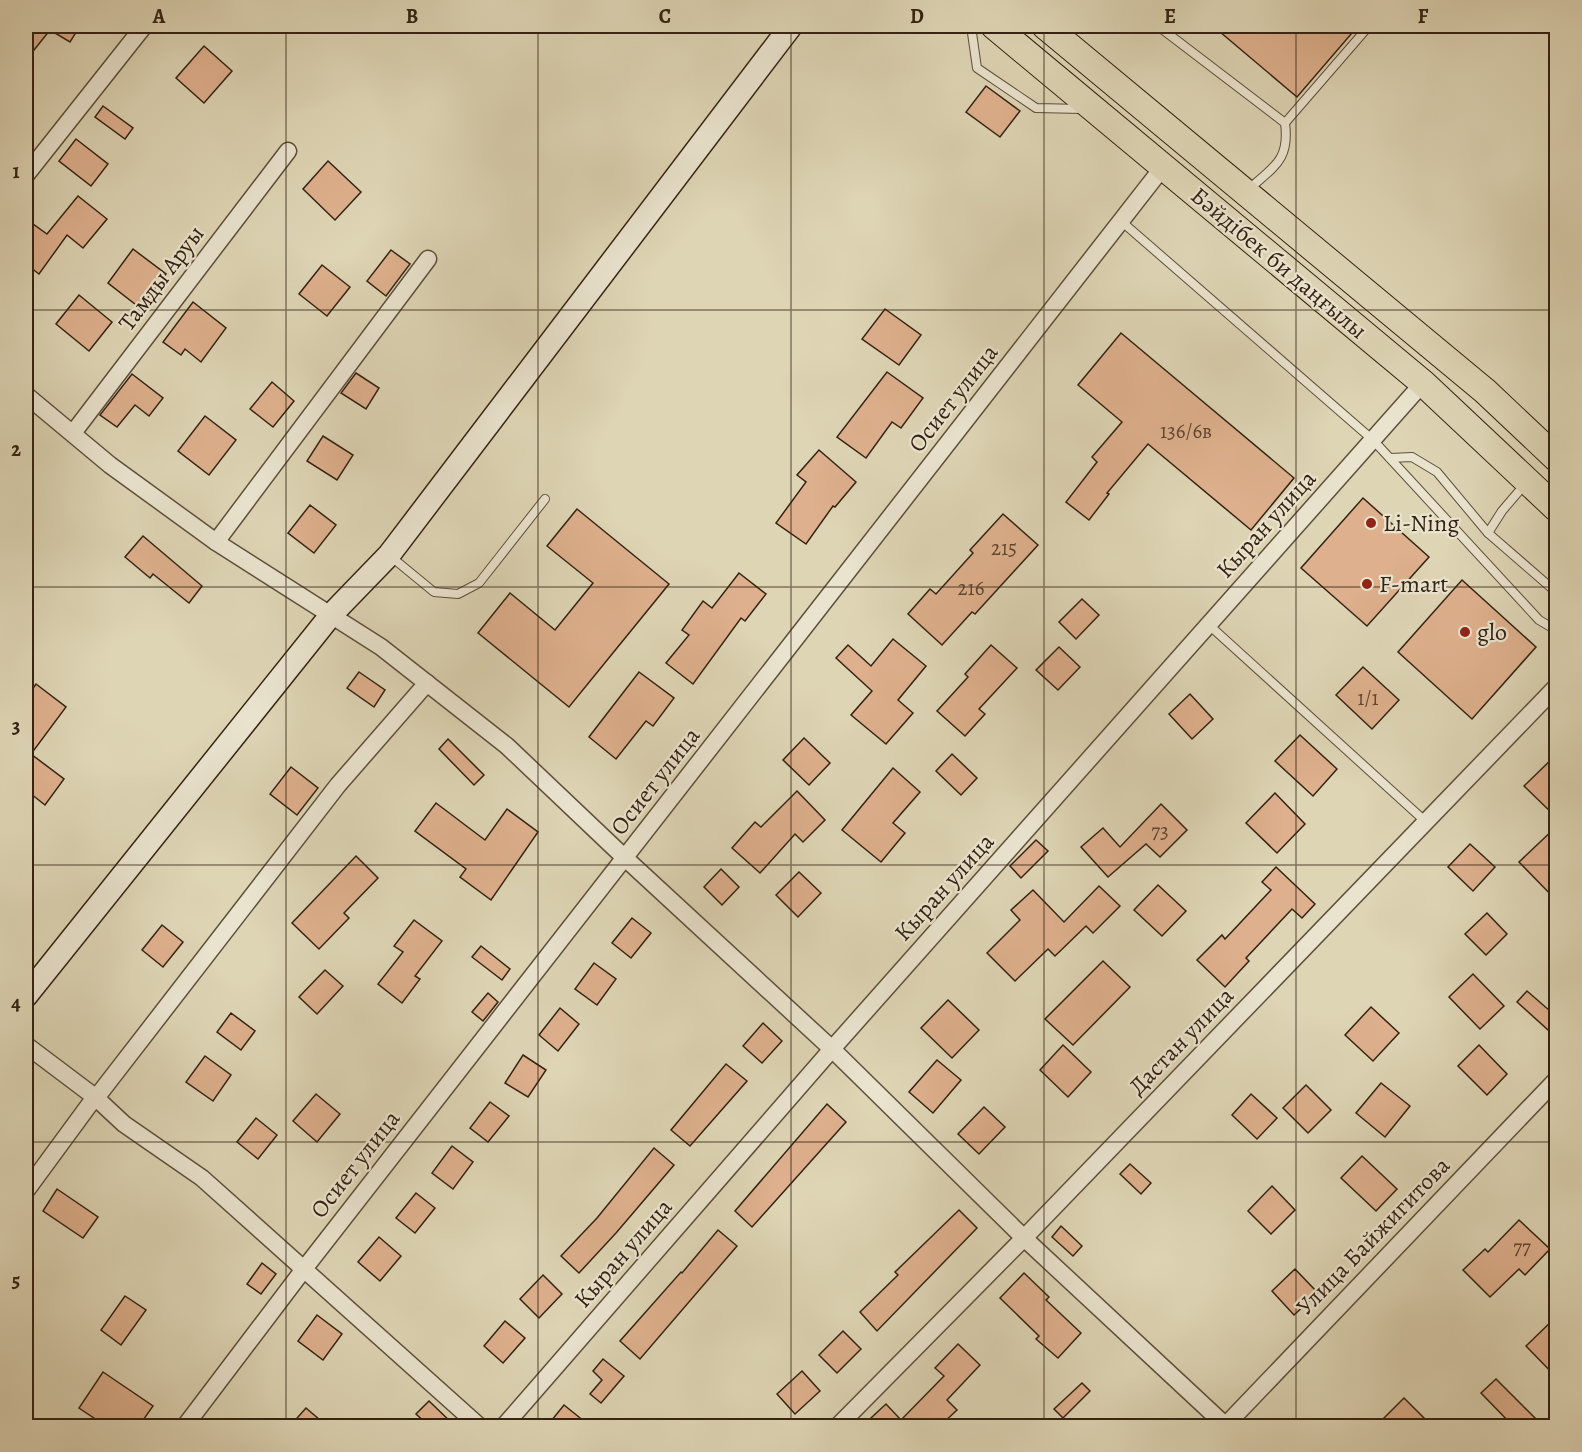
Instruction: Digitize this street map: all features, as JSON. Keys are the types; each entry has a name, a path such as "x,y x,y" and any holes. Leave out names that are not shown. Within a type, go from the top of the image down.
{"main road":[{"name":"Бәйдібек би даңғылы","path":"994,26 1423,383 1557,508"},
{"name":"Бәйдібек би даңғылы","path":"1045,26 1485,391 1557,458"}],"street":[{"path":"26,175 144,26"},
{"path":"26,996 331,615 388,555 791,26"},
{"name":"Тамды Аруы","path":"73,433 288,151"},
{"name":"Осиет улица","path":"185,1426 304,1269 1163,166"},
{"path":"216,542 428,259"},
{"name":"Кыран улица","path":"504,1426 832,1049 1423,383"},
{"path":"26,395 110,465 216,542 381,647 507,746 832,1049 1024,1238 1225,1426"},
{"path":"26,1191 95,1098 338,785 427,683"},
{"name":"Дастан улица","path":"838,1426 1024,1238 1557,687"},
{"path":"26,1046 95,1098 124,1124 202,1178 479,1426"},
{"name":"Улица Байжигитова","path":"1225,1426 1557,1080"}],"lane":[{"path":"970,26 977,68 1036,108 1095,110"},
{"path":"1158,26 1285,123 1287,141 1281,160 1246,192"},
{"path":"1285,123 1369,26"},
{"path":"1121,222 1373,440 1539,620 1557,630"},
{"path":"1390,458 1412,457 1437,472 1488,533 1557,592"},
{"path":"1488,533 1502,511 1528,481"},
{"path":"388,555 434,592 459,594 479,583 545,499"},
{"path":"1209,624 1426,822"}],"building":[{"path":"26,26 80,26 70,42 50,30 26,60"},
{"path":"1213,26 1358,26 1297,97"},
{"path":"204,46 232,71 204,103 176,78"},
{"path":"986,86 1020,111 1000,137 966,112"},
{"path":"103,106 133,128 125,139 95,117"},
{"path":"76,139 108,164 91,186 59,161"},
{"path":"328,161 361,192 335,220 303,189"},
{"path":"78,196 107,219 83,248 67,235 39,274 26,264 26,219 47,234"},
{"path":"133,249 166,274 140,308 108,283"},
{"path":"391,250 410,264 386,296 367,281"},
{"path":"322,265 350,287 327,316 299,294"},
{"path":"79,295 112,322 89,351 56,324"},
{"path":"193,302 226,328 201,362 185,349 181,355 163,342"},
{"path":"885,309 921,335 899,365 862,339"},
{"path":"1121,333 1294,478 1251,530 1148,444 1107,493 1109,494 1089,520 1066,502 1097,462 1092,457 1122,422 1078,385"},
{"path":"887,372 923,398 901,428 892,422 866,458 837,437"},
{"path":"356,373 379,388 366,409 341,393"},
{"path":"132,374 163,398 149,416 135,405 117,427 100,415"},
{"path":"272,382 294,401 273,427 250,409"},
{"path":"205,416 236,440 209,475 178,451"},
{"path":"323,436 353,455 337,480 307,461"},
{"path":"819,450 856,482 835,507 833,506 806,544 776,523 806,482 797,475"},
{"path":"1363,498 1429,557 1367,626 1301,568"},
{"path":"310,505 336,525 314,553 288,533"},
{"path":"577,509 669,584 569,707 478,633 510,593 555,630 593,583 547,546"},
{"path":"1003,514 1038,545 975,614 972,612 942,645 908,614 930,589 936,594 973,553 970,550"},
{"path":"143,536 202,586 189,603 153,574 150,578 125,557"},
{"path":"739,573 766,594 745,621 741,618 693,684 666,663 689,635 682,630 703,601 712,608"},
{"path":"1462,580 1536,647 1472,719 1398,652"},
{"path":"1082,599 1099,615 1076,639 1059,622"},
{"path":"893,639 926,666 898,700 913,713 886,744 851,715 872,691 836,658 848,645 871,666"},
{"path":"991,645 1017,668 979,709 985,714 965,736 937,711 968,677 965,674"},
{"path":"1059,647 1080,667 1058,690 1036,670"},
{"path":"1363,667 1399,700 1372,729 1336,695"},
{"path":"359,672 385,690 374,707 347,688"},
{"path":"639,672 674,698 653,726 646,721 616,759 589,737"},
{"path":"36,684 66,707 31,754 64,779 45,805 26,790 26,698"},
{"path":"1190,694 1213,719 1192,739 1169,714"},
{"path":"1300,735 1337,769 1313,796 1275,761"},
{"path":"804,738 830,763 809,785 783,760"},
{"path":"448,739 484,775 474,785 439,749"},
{"path":"952,754 977,778 961,795 936,771"},
{"path":"1557,754 1557,818 1524,786"},
{"path":"291,767 318,788 297,815 270,794"},
{"path":"893,768 920,792 893,823 905,833 881,862 842,830"},
{"path":"797,791 825,820 803,842 795,834 760,873 732,848 755,822 761,827"},
{"path":"1275,793 1305,824 1277,853 1246,823"},
{"path":"436,803 485,840 507,809 538,832 491,900 460,877 466,869 415,831"},
{"path":"1161,804 1187,830 1160,857 1146,844 1108,877 1081,847 1103,828 1120,847"},
{"path":"1557,826 1557,901 1519,862"},
{"path":"1036,840 1048,851 1021,878 1010,866"},
{"path":"1470,844 1495,867 1473,891 1448,867"},
{"path":"356,856 378,878 344,913 349,918 319,949 292,923"},
{"path":"1276,867 1315,904 1302,918 1292,909 1246,958 1249,961 1225,987 1197,960 1222,935 1225,939 1271,890 1262,882"},
{"path":"721,869 739,887 722,905 704,887"},
{"path":"799,872 821,893 798,917 776,895"},
{"path":"1158,885 1186,911 1162,936 1134,910"},
{"path":"1099,886 1120,906 1093,933 1086,926 1055,956 1048,949 1015,981 987,953 1020,920 1011,910 1033,890 1064,922"},
{"path":"1487,913 1507,934 1486,955 1465,934"},
{"path":"632,918 651,933 631,958 612,943"},
{"path":"414,920 442,941 415,976 420,979 402,1003 378,984 403,952 394,946"},
{"path":"162,925 183,942 163,967 142,950"},
{"path":"481,946 510,969 502,980 472,957"},
{"path":"1103,961 1130,987 1073,1045 1045,1019"},
{"path":"594,963 616,979 597,1005 575,989"},
{"path":"325,970 343,986 317,1014 299,997"},
{"path":"1473,974 1504,1006 1480,1029 1449,997"},
{"path":"1527,991 1557,1017 1557,1038 1517,1002"},
{"path":"488,993 498,1002 483,1021 472,1012"},
{"path":"948,1000 979,1030 952,1058 921,1028"},
{"path":"1371,1007 1399,1033 1373,1061 1345,1035"},
{"path":"560,1008 579,1024 558,1051 539,1035"},
{"path":"231,1013 255,1031 241,1050 217,1032"},
{"path":"763,1023 782,1041 762,1063 743,1046"},
{"path":"1063,1045 1091,1072 1068,1097 1040,1070"},
{"path":"1479,1045 1507,1074 1487,1095 1458,1066"},
{"path":"523,1055 546,1070 528,1097 505,1083"},
{"path":"205,1056 231,1075 213,1101 186,1082"},
{"path":"937,1060 961,1080 933,1113 909,1092"},
{"path":"726,1064 747,1081 690,1146 671,1130"},
{"path":"1381,1083 1410,1106 1385,1137 1356,1113"},
{"path":"1306,1085 1331,1110 1308,1133 1283,1108"},
{"path":"316,1094 340,1114 317,1142 293,1121"},
{"path":"1251,1094 1277,1118 1257,1139 1232,1115"},
{"path":"490,1102 509,1116 488,1142 470,1128"},
{"path":"827,1104 846,1122 752,1227 735,1211"},
{"path":"984,1107 1005,1127 979,1154 958,1134"},
{"path":"256,1118 277,1135 258,1159 237,1142"},
{"path":"452,1146 473,1162 453,1189 432,1173"},
{"path":"654,1148 674,1165 579,1273 561,1256 597,1218"},
{"path":"1362,1156 1397,1189 1376,1211 1341,1178"},
{"path":"1130,1164 1151,1183 1141,1194 1120,1174"},
{"path":"1272,1186 1295,1210 1271,1234 1248,1211"},
{"path":"57,1189 98,1217 83,1238 43,1211"},
{"path":"416,1193 435,1208 415,1233 396,1218"},
{"path":"959,1210 977,1228 877,1331 860,1312 898,1275 895,1272"},
{"path":"1519,1220 1550,1249 1525,1275 1519,1269 1490,1297 1463,1270 1485,1249 1488,1252"},
{"path":"1061,1226 1082,1246 1073,1256 1052,1237"},
{"path":"718,1230 737,1246 640,1359 620,1341"},
{"path":"379,1237 401,1256 380,1281 358,1262"},
{"path":"262,1263 276,1274 261,1294 247,1284"},
{"path":"1295,1269 1318,1293 1294,1315 1272,1291"},
{"path":"1024,1273 1049,1297 1046,1300 1081,1333 1058,1358 1036,1339 1039,1336 1000,1298"},
{"path":"543,1275 562,1294 539,1318 520,1299"},
{"path":"125,1296 146,1310 121,1345 101,1330"},
{"path":"317,1315 342,1334 323,1360 298,1341"},
{"path":"1557,1316 1557,1378 1526,1346"},
{"path":"505,1321 525,1338 503,1363 484,1346"},
{"path":"843,1331 861,1349 837,1373 819,1355"},
{"path":"958,1344 980,1365 947,1400 957,1410 940,1426 880,1426 871,1418 886,1404 901,1420 944,1376 935,1368"},
{"path":"603,1359 624,1376 601,1403 590,1394 602,1380 593,1371"},
{"path":"802,1371 820,1391 795,1414 777,1394"},
{"path":"103,1372 153,1406 139,1426 106,1426 79,1408"},
{"path":"1496,1379 1543,1426 1513,1426 1481,1393"},
{"path":"1082,1383 1090,1391 1063,1418 1054,1409"},
{"path":"1404,1398 1424,1418 1416,1426 1376,1426"},
{"path":"429,1401 455,1426 429,1426 416,1414"},
{"path":"564,1405 590,1426 547,1426"},
{"path":"306,1408 327,1426 290,1426"}],"place":[{"name":"Li-Ning","path":"1371,523"},
{"name":"F-mart","path":"1367,584"},
{"name":"glo","path":"1465,632"}]}
